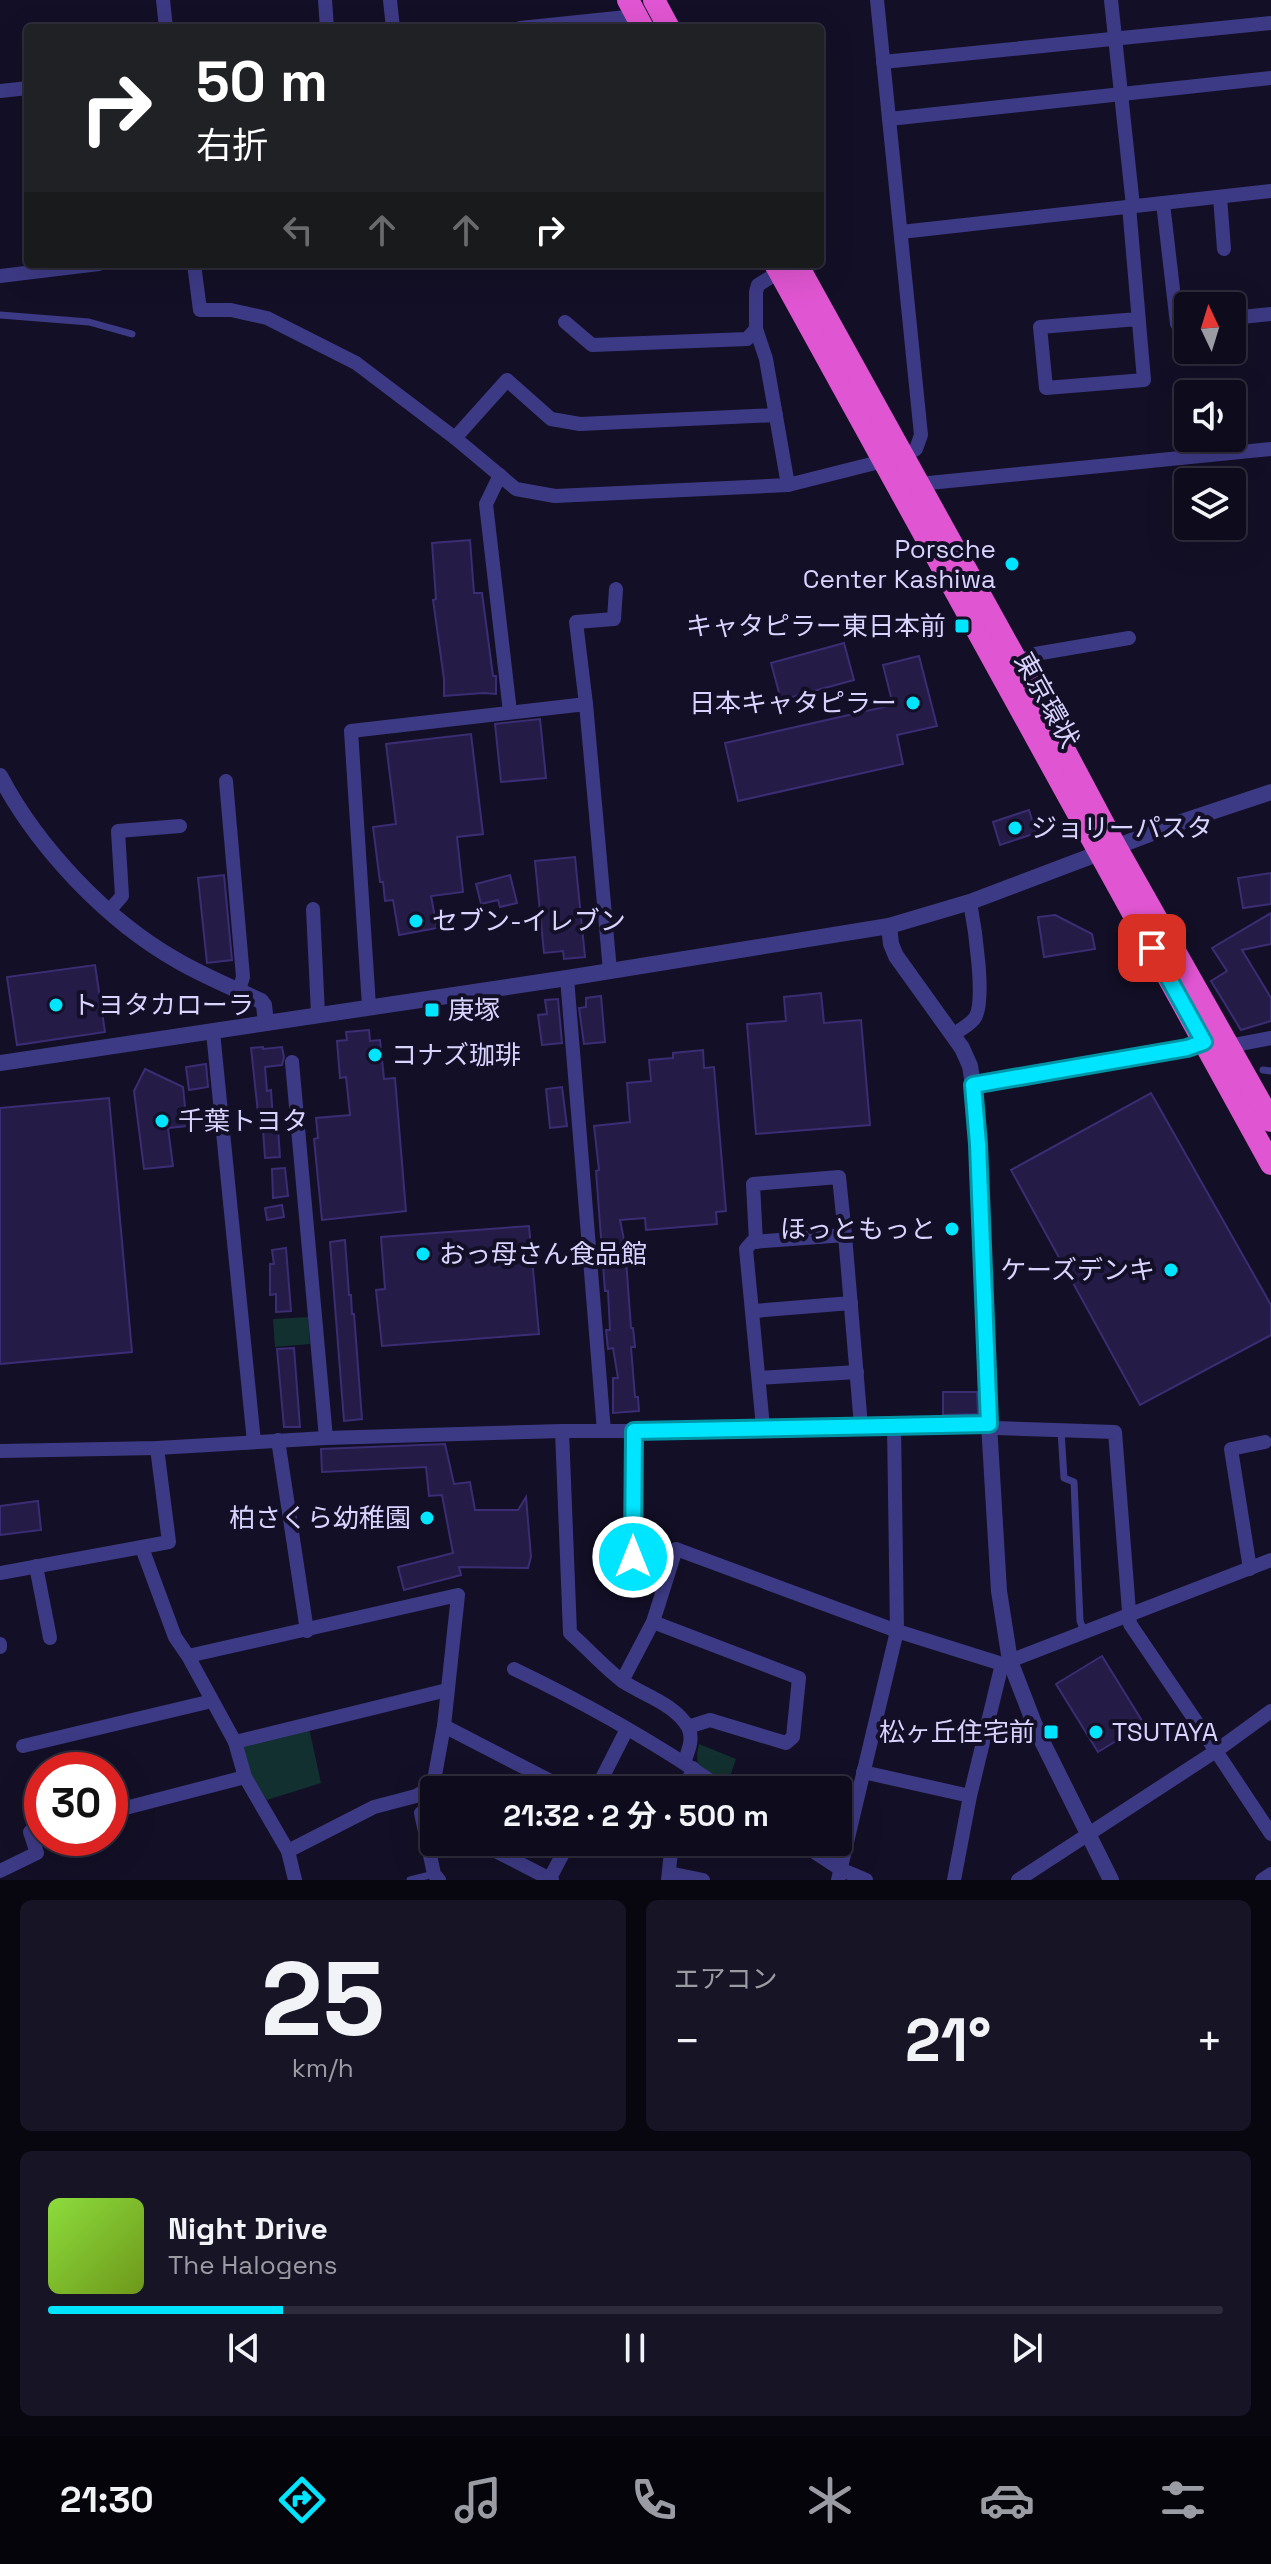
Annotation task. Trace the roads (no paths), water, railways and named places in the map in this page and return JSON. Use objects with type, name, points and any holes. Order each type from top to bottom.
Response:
[{"type":"highway","points":[[654,0],[667,24]]},
{"type":"highway","name":"東京環状","points":[[785,268],[1108,851],[1204,1042],[1271,1164]]},
{"type":"highway","name":"東京環状","points":[[893,459],[919,484],[1008,667]]},
{"type":"highway","name":"東京環状","points":[[1108,851],[1229,1046],[1271,1121]]},
{"type":"street","points":[[163,0],[166,24]]},
{"type":"street","points":[[325,0],[327,24]]},
{"type":"street","points":[[390,0],[393,24]]},
{"type":"street","points":[[195,268],[200,310],[231,310],[267,318],[356,363],[516,489],[555,496],[788,485],[893,459],[916,449],[921,435],[877,0]]},
{"type":"street","points":[[1111,0],[1144,380],[1046,388],[1040,327],[1138,319]]},
{"type":"street","points":[[556,24],[636,15]]},
{"type":"street","points":[[883,62],[1271,23]]},
{"type":"street","points":[[889,119],[1271,78]]},
{"type":"street","points":[[0,91],[24,88]]},
{"type":"street","points":[[901,232],[1271,191]]},
{"type":"street","points":[[1220,197],[1224,249]]},
{"type":"street","points":[[1163,203],[1174,298]]},
{"type":"street","points":[[0,276],[66,268]]},
{"type":"street","points":[[783,268],[758,285],[756,329],[766,359],[788,485]]},
{"type":"street","points":[[1246,317],[1271,314]]},
{"type":"street","points":[[565,322],[592,345],[747,339],[756,329]]},
{"type":"street","points":[[455,438],[507,380],[551,419],[580,424],[776,415]]},
{"type":"street","points":[[919,484],[1271,449]]},
{"type":"street","points":[[500,475],[486,504],[510,712]]},
{"type":"street","points":[[610,971],[576,622],[614,619],[616,589]]},
{"type":"street","points":[[1008,667],[1035,654],[1129,638]]},
{"type":"street","points":[[369,1006],[351,731],[586,704]]},
{"type":"street","points":[[0,776],[23,815],[49,848],[109,911],[175,960],[261,1001],[266,1023]]},
{"type":"street","points":[[226,781],[243,977],[239,990]]},
{"type":"street","points":[[0,1063],[889,926],[970,902],[1271,792]]},
{"type":"street","points":[[109,911],[122,896],[118,831],[180,826]]},
{"type":"street","points":[[954,1034],[975,1018],[979,1006],[977,936],[970,902]]},
{"type":"street","points":[[313,909],[318,1014]]},
{"type":"street","points":[[889,926],[896,956],[954,1034],[970,1066],[978,1144],[989,1424],[1006,1662],[1111,1880]]},
{"type":"street","points":[[567,978],[604,1431]]},
{"type":"street","points":[[213,1032],[245,1445]]},
{"type":"street","points":[[1229,1046],[1271,1038]]},
{"type":"street","points":[[973,1085],[1187,1048],[1204,1042]]},
{"type":"street","points":[[292,1062],[326,1438]]},
{"type":"street","points":[[756,1242],[753,1184],[839,1177],[861,1426]]},
{"type":"street","points":[[763,1427],[746,1249],[752,1242],[845,1235]]},
{"type":"street","points":[[754,1311],[851,1303]]},
{"type":"street","points":[[759,1378],[857,1372]]},
{"type":"street","points":[[0,1451],[205,1449],[326,1438],[763,1427],[989,1424],[996,1428],[1115,1432],[1130,1624],[1271,1834]]},
{"type":"street","points":[[839,1874],[897,1631],[894,1425]]},
{"type":"street","points":[[562,1431],[570,1633],[622,1681],[651,1696],[688,1727],[692,1742],[687,1776]]},
{"type":"street","points":[[633,1588],[634,1431]]},
{"type":"street","points":[[278,1440],[307,1631]]},
{"type":"street","points":[[1250,1569],[1231,1449],[1265,1442]]},
{"type":"street","points":[[0,1573],[169,1542],[157,1448]]},
{"type":"street","points":[[142,1548],[175,1637],[235,1742],[245,1777],[288,1851],[295,1880]]},
{"type":"street","points":[[622,1681],[653,1622],[676,1549],[897,1631],[1006,1662],[1271,1560]]},
{"type":"street","points":[[36,1566],[50,1638]]},
{"type":"street","points":[[188,1656],[458,1595],[444,1726],[433,1786],[416,1796],[374,1807],[288,1851]]},
{"type":"street","points":[[653,1622],[799,1678],[793,1737],[786,1743],[710,1720],[688,1727]]},
{"type":"street","points":[[954,1880],[970,1796],[1006,1662]]},
{"type":"street","points":[[514,1669],[627,1729],[703,1776]]},
{"type":"street","points":[[235,1742],[447,1690]]},
{"type":"street","points":[[23,1746],[212,1701]]},
{"type":"street","points":[[1018,1880],[1216,1751],[1271,1711]]},
{"type":"street","points":[[444,1726],[541,1776]]},
{"type":"street","points":[[603,1776],[627,1729]]},
{"type":"street","points":[[863,1772],[970,1796]]},
{"type":"street","points":[[128,1807],[245,1777]]},
{"type":"street","points":[[416,1796],[420,1803]]},
{"type":"street","points":[[0,1871],[34,1856]]},
{"type":"street","points":[[434,1856],[437,1877]]},
{"type":"street","points":[[506,1856],[551,1879],[562,1856]]},
{"type":"street","points":[[671,1856],[669,1876],[703,1880]]},
{"type":"street","points":[[816,1856],[839,1874],[866,1880]]},
{"type":"street","points":[[1262,1880],[1271,1874]]},
{"type":"lane","points":[[0,315],[89,322],[132,334]]},
{"type":"lane","points":[[1061,1431],[1064,1478],[1074,1482],[1080,1621],[1084,1631]]},
{"type":"lane","points":[[410,1880],[437,1877]]},
{"type":"place","name":"Porsche Center Kashiwa","points":[[1012,564]]},
{"type":"place","name":"キャタピラー東日本前","points":[[962,626]]},
{"type":"place","name":"日本キャタピラー","points":[[913,703]]},
{"type":"place","name":"ジョリーパスタ","points":[[1015,828]]},
{"type":"place","name":"セブン-イレブン","points":[[416,921]]},
{"type":"place","name":"トヨタカローラ","points":[[56,1005]]},
{"type":"place","name":"庚塚","points":[[432,1010]]},
{"type":"place","name":"コナズ珈琲","points":[[375,1055]]},
{"type":"place","name":"千葉トヨタ","points":[[162,1121]]},
{"type":"place","name":"ほっともっと","points":[[952,1229]]},
{"type":"place","name":"おっ母さん食品館","points":[[423,1254]]},
{"type":"place","name":"ケーズデンキ","points":[[1171,1270]]},
{"type":"place","name":"柏さくら幼稚園","points":[[427,1518]]},
{"type":"place","name":"松ヶ丘住宅前","points":[[1051,1732]]},
{"type":"place","name":"TSUTAYA","points":[[1096,1732]]}]
